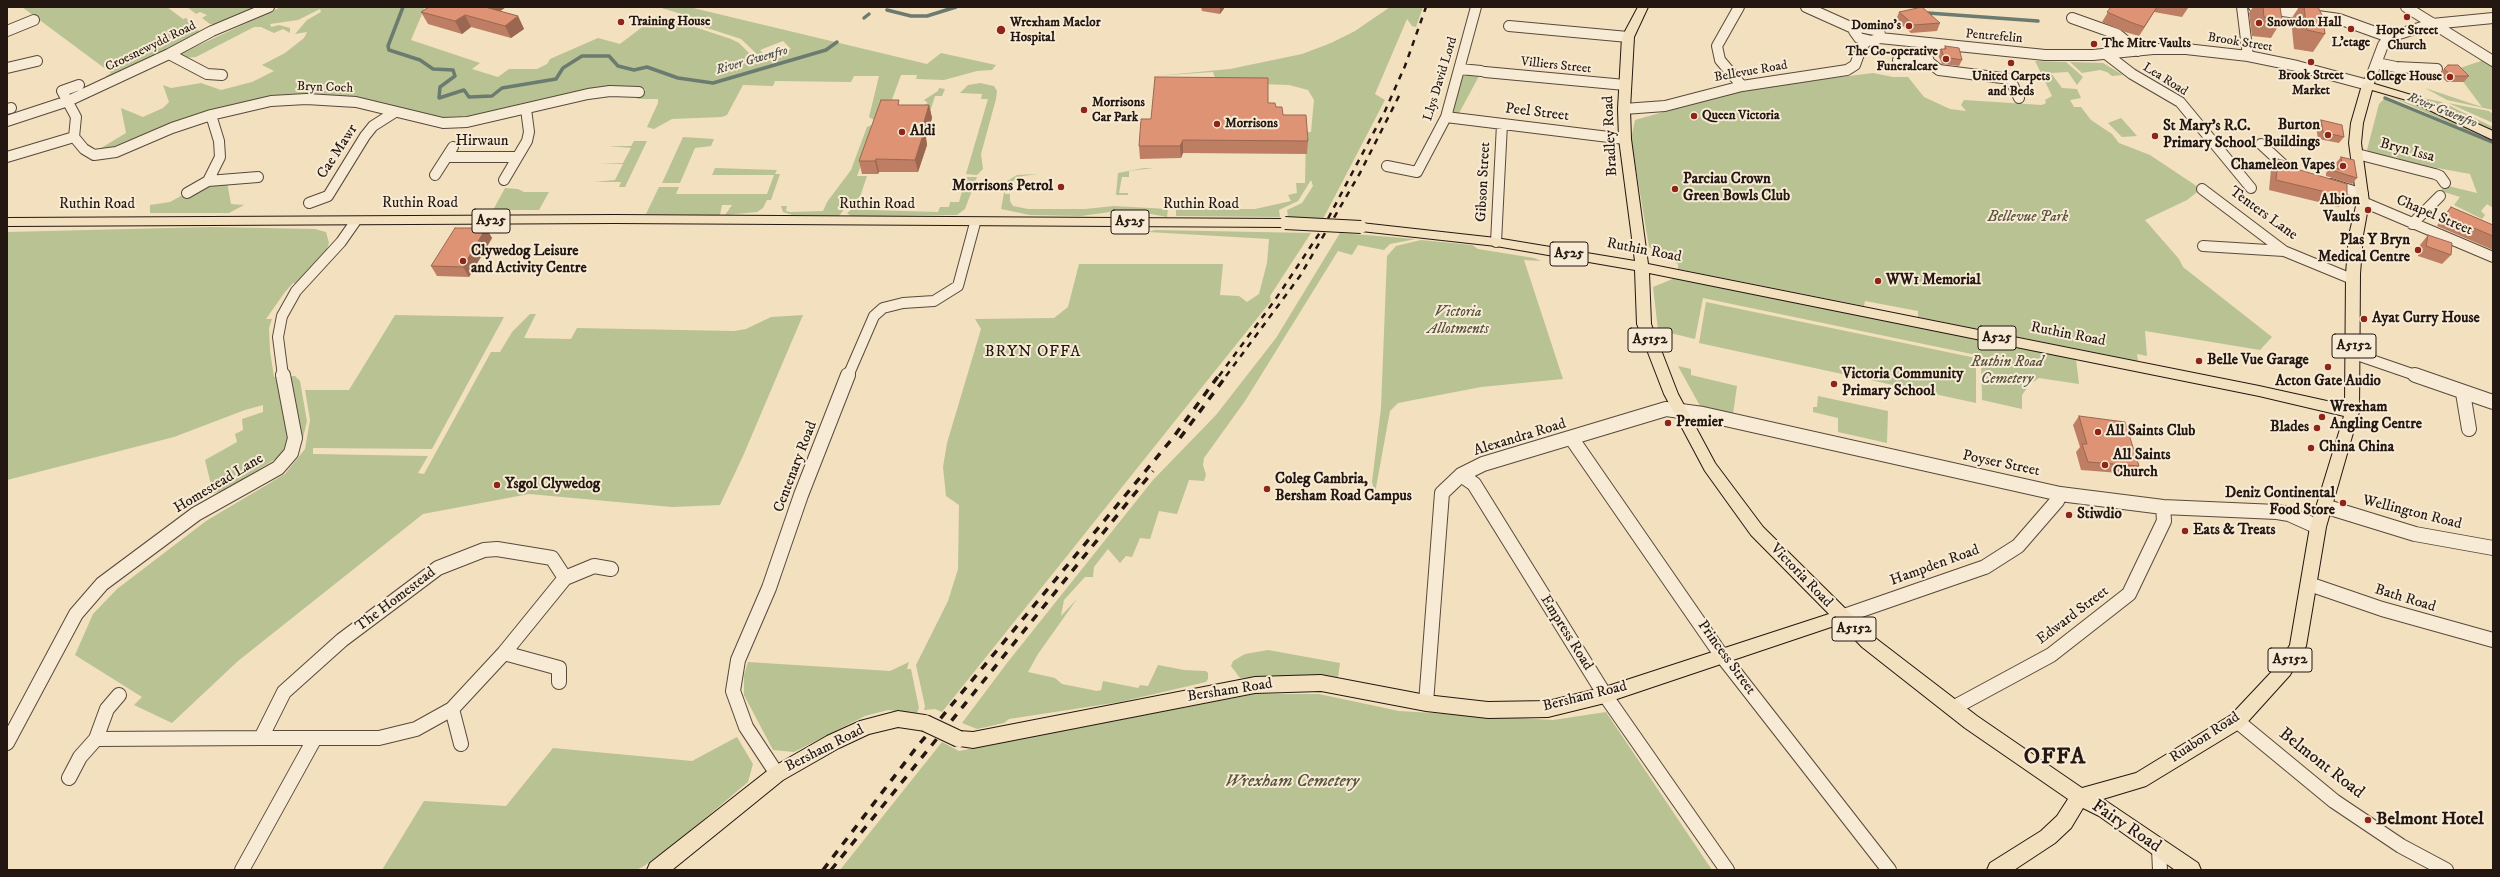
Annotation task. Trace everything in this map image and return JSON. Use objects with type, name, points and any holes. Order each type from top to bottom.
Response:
[{"type":"main road","name":"Bradley Road","points":[[1642,267],[1625,139],[1624,109],[1628,37],[1643,7]]},
{"type":"main road","points":[[2368,85],[2414,99],[2493,136]]},
{"type":"main road","name":"A5152","points":[[2352,412],[2354,354],[2352,279],[2356,235],[2363,198],[2357,154],[2357,123],[2368,85]]},
{"type":"main road","name":"Ruthin Road","points":[[7,222],[355,222],[614,219],[974,223],[1285,223],[1361,227],[1496,242],[1642,267],[2259,391],[2352,412]]},
{"type":"main road","name":"Victoria Road","points":[[1642,267],[1644,324],[1679,409],[1710,467],[1757,531],[1841,617],[1868,642],[1953,708],[2080,797]]},
{"type":"main road","name":"Ruabon Road","points":[[2080,797],[2140,780],[2237,721],[2284,670],[2298,646],[2318,526],[2352,412]]},
{"type":"main road","name":"Bersham Road","points":[[657,870],[777,774],[833,742],[866,727],[898,719],[925,723],[959,739],[973,740],[1255,685],[1321,683],[1426,703],[1488,710],[1548,709],[1605,695],[1841,617]]},
{"type":"main road","points":[[1997,870],[2048,838],[2064,822],[2080,797]]},
{"type":"main road","name":"Fairy Road","points":[[2080,797],[2106,810],[2159,849],[2191,870]]},
{"type":"street","name":"Croesnewydd Road","points":[[7,121],[68,101],[169,54],[212,31],[269,7]]},
{"type":"street","name":"Llys David Lord","points":[[1387,166],[1417,172],[1446,117],[1476,7]]},
{"type":"street","points":[[1739,7],[1717,46],[1720,60],[1742,86]]},
{"type":"street","points":[[1806,7],[1855,29],[1872,28],[1880,34],[1880,38],[1876,41],[1867,41],[1856,36],[1855,29]]},
{"type":"street","points":[[2242,7],[2248,56]]},
{"type":"street","points":[[2254,7],[2339,19],[2366,27],[2389,37]]},
{"type":"street","points":[[2406,7],[2491,60]]},
{"type":"street","points":[[2072,18],[2117,34],[2138,51]]},
{"type":"street","points":[[2368,85],[2378,63],[2383,45],[2389,37],[2432,24],[2493,18]]},
{"type":"street","points":[[7,31],[34,20]]},
{"type":"street","points":[[1508,26],[1628,37]]},
{"type":"street","name":"Pentrefelin","points":[[1880,38],[1924,44],[2045,54],[2106,54]]},
{"type":"street","name":"Bellevue Road","points":[[1624,109],[1665,106],[1742,86],[1847,70],[1855,65],[1862,46],[1867,41]]},
{"type":"street","points":[[1924,44],[1929,62]]},
{"type":"street","name":"Brook Street","points":[[2106,54],[2186,49],[2248,56],[2297,66],[2368,85]]},
{"type":"street","points":[[169,54],[207,74],[222,74]]},
{"type":"street","name":"Lea Road","points":[[2106,54],[2132,74],[2180,102],[2251,188]]},
{"type":"street","points":[[1898,60],[1929,62],[1939,70],[1949,73],[2010,79],[2019,98]]},
{"type":"street","points":[[7,68],[37,61]]},
{"type":"street","points":[[2378,63],[2396,67],[2437,69]]},
{"type":"street","name":"Villiers Street","points":[[1460,69],[1625,85]]},
{"type":"street","points":[[7,157],[74,137],[76,117],[62,91],[79,86]]},
{"type":"street","name":"Bryn Coch","points":[[74,137],[84,149],[94,155],[102,156],[116,152],[172,128],[211,115],[271,101],[306,99],[356,102],[443,123],[467,122],[588,94],[623,95],[639,92]]},
{"type":"street","name":"Hirwaun","points":[[504,180],[529,132],[526,109]]},
{"type":"street","name":"Cae Mawr","points":[[309,203],[328,196],[364,136],[373,126],[395,112]]},
{"type":"street","points":[[187,193],[208,181],[216,168],[220,151],[219,141],[211,115]]},
{"type":"street","name":"Peel Street","points":[[1446,117],[1625,139]]},
{"type":"street","name":"Gibson Street","points":[[1496,242],[1502,124]]},
{"type":"street","points":[[2261,144],[2287,169],[2299,175]]},
{"type":"street","name":"Hirwaun","points":[[435,175],[453,147]]},
{"type":"street","name":"Bryn Issa","points":[[2357,154],[2435,174],[2440,176],[2444,183]]},
{"type":"street","name":"Hirwaun","points":[[446,157],[517,157]]},
{"type":"street","points":[[208,181],[229,182],[258,177]]},
{"type":"street","name":"Chapel Street","points":[[2320,181],[2363,198],[2412,224],[2493,257]]},
{"type":"street","name":"Tenters Lane","points":[[2202,189],[2284,251],[2352,279]]},
{"type":"street","name":"Cae Mawr","points":[[328,196],[338,202]]},
{"type":"street","points":[[2412,224],[2440,196]]},
{"type":"street","name":"Homestead Lane","points":[[7,743],[76,614],[102,584],[196,514],[278,468],[291,453],[295,438],[284,384],[278,337],[282,316],[296,291],[341,242],[355,222]]},
{"type":"street","name":"Centenary Road","points":[[777,774],[746,727],[733,691],[738,660],[769,588],[801,495],[844,385],[874,316],[883,308],[903,303],[934,301],[958,286],[974,223]]},
{"type":"street","points":[[2203,246],[2284,251]]},
{"type":"street","points":[[2354,354],[2463,393],[2493,402]]},
{"type":"street","points":[[2463,393],[2469,429]]},
{"type":"street","name":"Alexandra Road","points":[[1426,703],[1442,493],[1461,475],[1483,464],[1572,439],[1666,409],[1679,409]]},
{"type":"street","name":"Poyser Street","points":[[1679,409],[2060,494],[2163,508],[2277,512],[2289,514],[2318,526]]},
{"type":"street","name":"Princess Street","points":[[1572,439],[1722,656],[1889,870]]},
{"type":"street","name":"Empress Road","points":[[1461,475],[1474,484],[1605,695],[1727,870]]},
{"type":"street","name":"Hampden Road","points":[[1841,617],[1985,566],[2018,546],[2057,501],[2060,494]]},
{"type":"street","name":"Wellington Road","points":[[2324,506],[2414,534],[2493,548]]},
{"type":"street","name":"Edward Street","points":[[1953,708],[2051,655],[2130,594],[2164,521],[2163,508]]},
{"type":"street","name":"The Homestead","points":[[261,738],[284,692],[342,640],[438,568],[484,550],[497,549],[552,558],[565,578]]},
{"type":"street","points":[[96,739],[379,738],[416,728],[452,709],[504,653],[565,578],[594,566],[611,569]]},
{"type":"street","name":"Bath Road","points":[[2309,584],[2382,610],[2493,640]]},
{"type":"street","points":[[504,653],[559,668],[559,682]]},
{"type":"street","points":[[69,778],[80,757],[96,739],[106,709],[119,695]]},
{"type":"street","points":[[452,709],[461,744]]},
{"type":"street","name":"Belmont Road","points":[[2237,721],[2334,801],[2401,846],[2446,870]]},
{"type":"street","points":[[242,870],[315,738]]},
{"type":"street","points":[[2159,849],[2160,870]]},
{"type":"green space","points":[[22,7],[167,7],[183,19],[186,18],[199,31],[198,34],[107,78],[106,76],[111,73]]},
{"type":"green space","points":[[187,7],[259,7],[220,24],[210,24],[202,18],[207,15],[200,12],[196,14]]},
{"type":"green space","points":[[281,7],[425,7],[411,40],[480,63],[472,69],[498,77],[509,69],[537,69],[547,64],[550,59],[598,38],[620,44],[658,15],[731,39],[739,43],[758,62],[763,60],[741,39],[698,25],[692,17],[658,7],[689,7],[927,64],[941,53],[996,65],[992,70],[977,71],[944,80],[916,79],[917,75],[901,75],[887,113],[874,120],[869,117],[879,76],[854,76],[851,82],[775,81],[773,86],[743,85],[727,115],[722,117],[672,119],[654,129],[647,127],[658,103],[658,99],[638,99],[635,96],[642,95],[646,89],[607,89],[484,115],[447,117],[430,117],[352,96],[315,95],[262,100],[183,118],[112,147],[101,148],[126,133],[121,108],[143,117],[163,108],[169,102],[163,85],[171,88],[201,83],[221,90],[252,82],[274,71],[262,65],[285,53],[304,38],[307,32],[295,34],[307,20],[321,12],[320,9],[298,20],[270,24],[271,27],[279,25],[290,28],[290,33],[283,29],[274,33],[261,27],[254,27],[196,57],[186,58],[180,54]],"holes":[[[783,41],[791,49],[768,58],[760,50]]]},
{"type":"green space","points":[[1390,7],[1423,7],[1416,27],[1412,26],[1407,19],[1375,94],[1385,100],[1323,219],[1288,217],[1287,210],[1302,203],[1313,186],[1311,180],[1298,201],[1279,210],[1280,217],[1176,216],[1176,209],[1255,209],[1291,201],[1288,195],[1297,193],[1296,183],[1305,183],[1306,132],[1311,132],[1314,100],[1308,90],[1289,85],[1173,81],[1215,78],[1213,72],[1155,76],[1230,69],[1302,54],[1331,43],[1355,31]]},
{"type":"green space","points":[[2484,60],[2493,60],[2493,110],[2447,100],[2425,88],[2482,107],[2461,79],[2457,69]]},
{"type":"green space","name":"Bellevue Park","points":[[2035,61],[2066,62],[2083,77],[2077,85],[2068,72],[2051,73],[2062,88],[2077,89],[2081,98],[2070,100],[2074,107],[2081,107],[2091,120],[2112,134],[2119,143],[2150,155],[2201,189],[2187,200],[2145,220],[2179,259],[2183,267],[2272,337],[2260,350],[2145,331],[2147,356],[2137,354],[2138,361],[1918,317],[1918,311],[1865,301],[1864,306],[1678,269],[1678,264],[1649,247],[1631,139],[1635,120],[1744,89],[1873,73],[1893,77],[1908,77],[1924,97],[1950,109],[1966,111],[1961,105],[1964,100],[2042,105],[2046,103],[2045,100],[2052,96]]},
{"type":"green space","points":[[2070,62],[2103,63],[2123,75],[2112,76],[2107,72],[2100,70],[2082,73]]},
{"type":"green space","points":[[1465,75],[1479,76],[1457,117],[1452,113],[1462,77]]},
{"type":"green space","points":[[980,83],[994,86],[997,91],[996,99],[981,154],[983,169],[977,175],[966,174],[988,99],[981,99],[982,94],[960,93],[968,85]]},
{"type":"green space","points":[[939,88],[945,89],[942,96],[935,96],[928,118],[911,112],[928,103],[924,100],[938,91]]},
{"type":"green space","points":[[2389,96],[2433,112],[2488,138],[2459,127]]},
{"type":"green space","points":[[2414,96],[2442,102],[2493,127],[2493,132]]},
{"type":"green space","points":[[2385,98],[2465,132],[2493,142],[2493,208],[2487,204],[2481,211],[2485,215],[2482,219],[2454,205],[2460,197],[2441,191],[2444,185],[2477,193],[2470,174],[2399,161],[2398,158],[2369,152],[2367,150],[2379,104]]},
{"type":"green space","points":[[2448,103],[2489,111],[2493,114],[2493,123]]},
{"type":"green space","points":[[2121,118],[2137,136],[2122,137],[2108,123]]},
{"type":"green space","points":[[877,125],[857,176],[867,176],[860,197],[849,203],[839,216],[792,215],[783,212],[781,206],[787,206],[786,211],[790,212],[823,211],[827,202],[851,170],[867,127]]},
{"type":"green space","points":[[683,137],[714,139],[711,146],[695,148],[680,183],[662,183]]},
{"type":"green space","points":[[634,141],[647,141],[625,187],[619,187],[621,182],[594,182],[615,180],[623,164],[599,164],[623,163],[631,148],[608,146],[631,146]]},
{"type":"green space","points":[[715,168],[777,170],[775,174],[780,174],[771,200],[767,200],[763,208],[757,212],[725,215],[732,205],[722,205],[720,215],[646,214],[659,187],[679,187],[676,194],[767,194],[774,175],[712,175]]},
{"type":"green space","points":[[1144,168],[1154,168],[1129,171],[1129,177],[1122,177],[1119,193],[1128,193],[1128,195],[1116,195],[1118,173]]},
{"type":"green space","points":[[1038,174],[1023,176],[1015,179],[1012,183],[1007,183],[1005,194],[1010,194],[1010,201],[1013,206],[1028,209],[1085,209],[1114,206],[1168,209],[1167,217],[1141,212],[1110,212],[1081,216],[1030,215],[1001,209],[1006,182],[1017,175]]},
{"type":"green space","points":[[966,177],[977,177],[965,209],[957,215],[851,216],[847,213],[858,204],[870,204],[869,210],[938,212],[940,207],[949,207],[950,202],[959,202]]},
{"type":"green space","points":[[208,181],[227,182],[231,204],[244,205],[229,213],[150,213],[150,205],[170,202]]},
{"type":"green space","points":[[505,188],[518,189],[524,192],[549,192],[539,210],[493,210]]},
{"type":"green space","points":[[210,227],[315,229],[326,232],[329,243],[325,254],[297,284],[293,283],[266,319],[272,319],[269,328],[270,351],[274,377],[295,376],[300,381],[307,421],[303,438],[287,439],[282,455],[224,491],[213,493],[205,460],[237,442],[235,434],[243,430],[242,419],[263,412],[263,405],[245,410],[174,437],[7,480],[7,232]]},
{"type":"green space","points":[[1155,230],[1311,233],[1270,296],[1271,301],[942,712],[935,709],[924,710],[925,706],[916,665],[948,601],[958,569],[959,505],[946,496],[943,467],[947,443],[981,329],[975,319],[1054,318],[1068,307],[1079,264],[1223,264],[1220,295],[1239,296],[1247,302],[1259,294],[1267,263],[1269,239],[1148,232]]},
{"type":"green space","points":[[1340,233],[1416,239],[1390,244],[1384,250],[1358,245],[1352,255],[1338,251],[1245,401],[1204,458],[1203,465],[1206,475],[1204,481],[1189,480],[1177,514],[1159,511],[1150,539],[1140,538],[1132,557],[1126,556],[1120,563],[1108,549],[1094,567],[1093,577],[1085,577],[1064,600],[1061,616],[1077,599],[1038,654],[1028,672],[1055,678],[1062,684],[1097,691],[1101,690],[1103,681],[1138,688],[1140,685],[1148,686],[1158,665],[1184,670],[1206,671],[1208,673],[1208,679],[1206,682],[1120,702],[1009,719],[1004,723],[977,729],[962,723],[1007,663],[1153,480],[1216,415],[1276,338]]},
{"type":"green space","name":"Victoria Allotments","points":[[1421,240],[1472,245],[1478,249],[1534,258],[1541,261],[1524,260],[1563,379],[1481,387],[1398,403],[1390,411],[1375,493],[1372,482],[1381,408],[1387,256],[1396,246]]},
{"type":"green space","name":"Ruthin Road Cemetery","points":[[1675,278],[2076,359],[2079,384],[2039,378],[2030,384],[2022,395],[2022,409],[1982,400],[1981,356],[1703,298],[1695,339],[1658,330],[1653,287]]},
{"type":"green space","points":[[1706,302],[1976,358],[1976,403],[1699,343]]},
{"type":"green space","name":"Ysgol Clywedog","points":[[530,314],[536,314],[524,338],[571,339],[577,328],[734,331],[746,329],[771,317],[803,315],[743,456],[720,505],[672,507],[529,494],[423,514],[238,661],[172,723],[134,705],[142,697],[75,655],[93,614],[117,589],[206,521],[285,474],[305,449],[310,420],[305,390],[349,390],[395,315],[504,317],[432,449],[313,448],[313,454],[428,456],[418,473],[424,474],[491,352],[500,352],[512,332]]},
{"type":"green space","points":[[1678,366],[1691,369],[1691,375],[1737,386],[1733,414],[1700,406]]},
{"type":"green space","points":[[1818,396],[1888,411],[1887,443],[1838,432],[1838,418],[1813,412],[1813,407],[1817,407]]},
{"type":"green space","points":[[1268,650],[1340,663],[1338,677],[1312,675],[1240,678],[1231,666],[1233,661],[1245,654]]},
{"type":"green space","points":[[748,662],[890,671],[909,662],[907,669],[911,669],[919,708],[917,713],[888,710],[865,716],[794,752],[773,750],[744,695],[744,675]]},
{"type":"green space","name":"Wrexham Cemetery","points":[[1254,694],[1319,694],[1399,711],[1553,720],[1606,712],[1712,870],[840,870],[942,742],[959,751]]},
{"type":"green space","points":[[737,737],[753,764],[748,782],[677,842],[644,866],[636,870],[382,870],[424,801],[506,806],[553,748],[692,761]]},
{"type":"building","points":[[429,7],[485,7],[518,16],[505,26],[465,15],[455,21],[421,12]]},
{"type":"building","points":[[1922,7],[1940,23],[1914,25],[1899,12]]},
{"type":"building","points":[[2111,7],[2157,7],[2144,27],[2107,12]]},
{"type":"building","points":[[2263,7],[2280,7],[2282,20],[2264,17]]},
{"type":"building","points":[[2304,7],[2318,7],[2323,17],[2325,34],[2307,30]]},
{"type":"building","points":[[1945,46],[1959,48],[1962,60],[1944,57],[1941,49],[1946,49]]},
{"type":"building","points":[[2448,65],[2458,65],[2469,76],[2452,76],[2444,69]]},
{"type":"building","name":"Morrisons","points":[[1155,77],[1268,78],[1268,103],[1275,103],[1276,107],[1282,107],[1283,115],[1306,115],[1308,141],[1183,140],[1180,146],[1139,146],[1141,119],[1151,119]]},
{"type":"building","name":"Aldi","points":[[881,100],[899,100],[898,105],[929,105],[921,132],[924,132],[915,160],[876,159],[875,161],[859,161]]},
{"type":"building","points":[[2321,120],[2342,125],[2344,137],[2323,132]]},
{"type":"building","points":[[2341,157],[2354,160],[2357,178],[2331,170],[2330,167],[2343,170]]},
{"type":"building","points":[[2278,159],[2289,162],[2300,170],[2347,184],[2347,197],[2276,180]]},
{"type":"building","points":[[2451,207],[2493,225],[2493,236],[2445,216]]},
{"type":"building","points":[[455,228],[486,228],[463,267],[431,266]]},
{"type":"building","points":[[2428,235],[2452,243],[2451,255],[2426,246]]},
{"type":"building","points":[[2079,416],[2125,422],[2139,466],[2088,462],[2082,444],[2087,444]]},
{"type":"waterway","name":"River Gwenfro","points":[[403,7],[388,46],[389,50],[420,60],[433,69],[453,70],[455,76],[440,87],[439,98],[464,90],[469,97],[492,96],[502,88],[556,79],[563,68],[582,56],[609,56],[618,66],[634,70],[647,67],[678,78],[713,83],[826,50],[837,42]]},
{"type":"waterway","name":"River Gwenfro","points":[[887,10],[911,16],[927,16],[956,7]]},
{"type":"waterway","name":"River Gwenfro","points":[[1928,13],[2038,21]]},
{"type":"waterway","name":"River Gwenfro","points":[[864,18],[869,14]]},
{"type":"waterway","name":"River Gwenfro","points":[[2385,98],[2492,142]]},
{"type":"railway","points":[[1219,376],[1275,300],[1323,228],[1385,111],[1405,66],[1426,7]]},
{"type":"railway","points":[[1226,376],[1300,276],[1360,173],[1400,94]]},
{"type":"railway","points":[[823,870],[916,748],[1172,439],[1219,375]]},
{"type":"railway","points":[[1180,438],[1227,375]]},
{"type":"railway","points":[[831,870],[1153,471]]},
{"type":"place","name":"Hope Street Church","points":[[2407,17]]},
{"type":"place","name":"Training House","points":[[621,22]]},
{"type":"place","name":"Snowdon Hall","points":[[2259,23]]},
{"type":"place","name":"Domino's","points":[[1909,26]]},
{"type":"place","name":"L'etage","points":[[2351,29]]},
{"type":"place","name":"Wrexham Maelor Hospital","points":[[1001,30]]},
{"type":"place","name":"The Mitre Vaults","points":[[2094,44]]},
{"type":"place","name":"The Co-operative Funeralcare","points":[[1946,59]]},
{"type":"place","name":"Brook Street Market","points":[[2311,62]]},
{"type":"place","name":"United Carpets and Beds","points":[[2011,63]]},
{"type":"place","name":"College House","points":[[2450,77]]},
{"type":"place","name":"Morrisons Car Park","points":[[1084,110]]},
{"type":"place","name":"Queen Victoria","points":[[1694,116]]},
{"type":"place","name":"Morrisons","points":[[1217,124]]},
{"type":"place","name":"Aldi","points":[[902,132]]},
{"type":"place","name":"Burton Buildings","points":[[2328,135]]},
{"type":"place","name":"St Mary's R.C. Primary School","points":[[2155,136]]},
{"type":"place","name":"Chameleon Vapes","points":[[2343,166]]},
{"type":"place","name":"Morrisons Petrol","points":[[1061,187]]},
{"type":"place","name":"Parciau Crown Green Bowls Club","points":[[1675,189]]},
{"type":"place","name":"Albion Vaults","points":[[2368,210]]},
{"type":"place","name":"Plas Y Bryn Medical Centre","points":[[2418,250]]},
{"type":"place","name":"Clywedog Leisure and Activity Centre","points":[[463,261]]},
{"type":"place","name":"WW1 Memorial","points":[[1878,281]]},
{"type":"place","name":"Ayat Curry House","points":[[2364,319]]},
{"type":"place","name":"Belle Vue Garage","points":[[2199,361]]},
{"type":"place","name":"Acton Gate Audio","points":[[2328,367]]},
{"type":"place","name":"Victoria Community Primary School","points":[[1834,384]]},
{"type":"place","name":"Wrexham Angling Centre","points":[[2322,417]]},
{"type":"place","name":"Premier","points":[[1668,423]]},
{"type":"place","name":"Blades","points":[[2317,428]]},
{"type":"place","name":"All Saints Club","points":[[2098,432]]},
{"type":"place","name":"China China","points":[[2311,448]]},
{"type":"place","name":"All Saints Church","points":[[2105,465]]},
{"type":"place","name":"Ysgol Clywedog","points":[[497,485]]},
{"type":"place","name":"Coleg Cambria, Bersham Road Campus","points":[[1267,489]]},
{"type":"place","name":"Deniz Continental Food Store","points":[[2343,503]]},
{"type":"place","name":"Stiwdio","points":[[2069,515]]},
{"type":"place","name":"Eats & Treats","points":[[2185,531]]},
{"type":"place","name":"Belmont Hotel","points":[[2368,820]]},
{"type":"district","name":"BRYN OFFA","points":[[1033,353]]},
{"type":"district","name":"OFFA","points":[[2055,758]]}]
